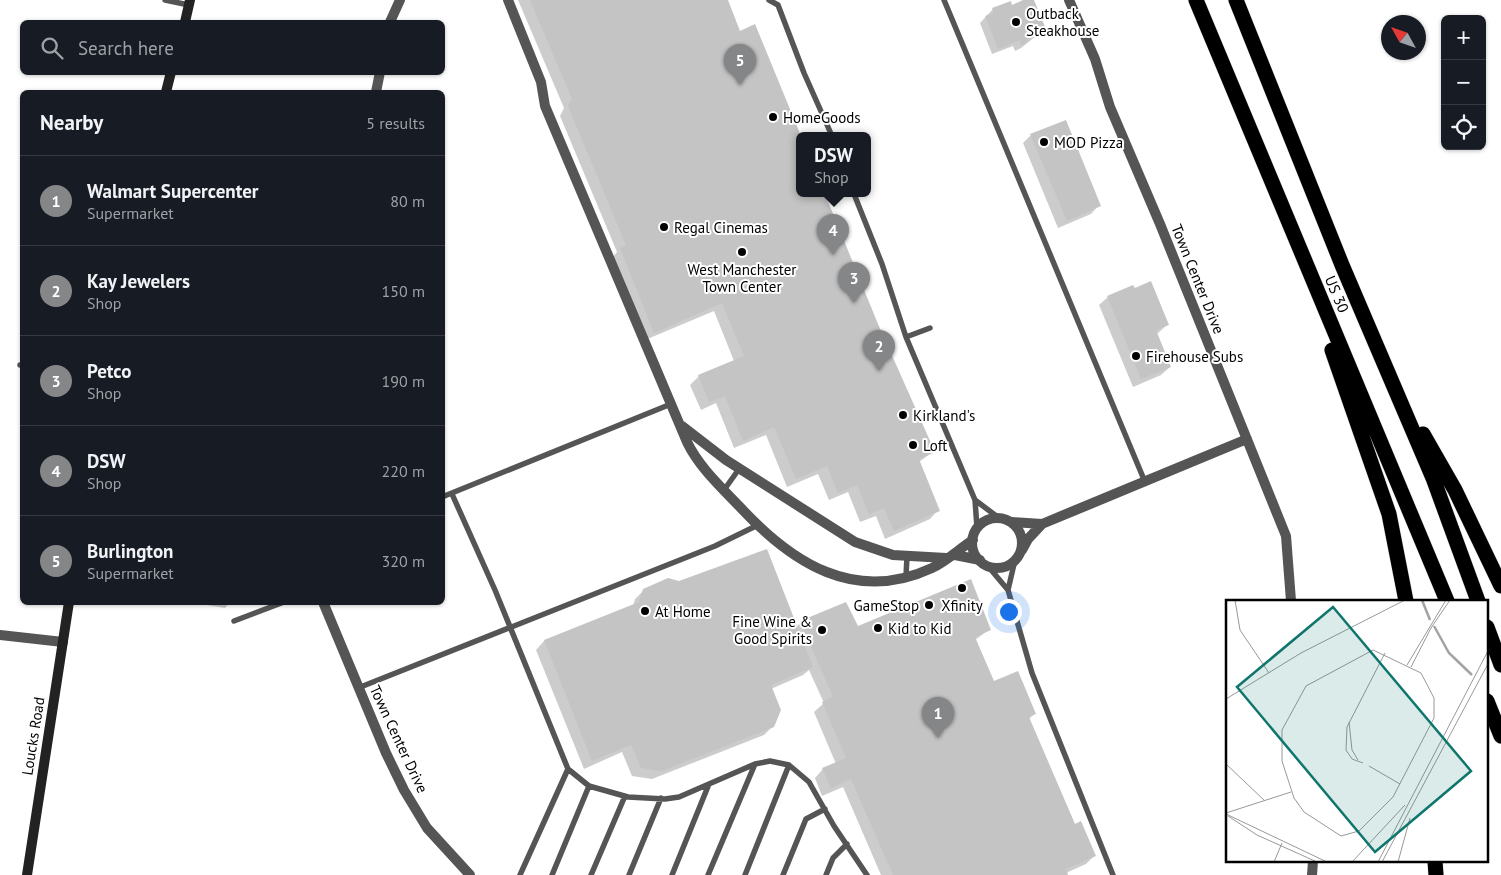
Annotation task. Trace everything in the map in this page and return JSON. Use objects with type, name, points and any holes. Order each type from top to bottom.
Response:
[{"type":"highway","name":"US 30","points":[[1196,0],[1447,600]]},
{"type":"highway","name":"US 30","points":[[1236,0],[1342,265],[1433,478],[1478,600]]},
{"type":"highway","points":[[1281,205],[1389,514],[1406,600]]},
{"type":"highway","points":[[1389,376],[1455,490],[1501,586]]},
{"type":"highway","points":[[1488,630],[1501,665]]},
{"type":"highway","points":[[1488,704],[1501,736]]},
{"type":"highway","points":[[1435,862],[1436,875]]},
{"type":"street","points":[[391,20],[400,0]]},
{"type":"street","points":[[508,0],[541,82],[545,106],[692,452],[724,490],[758,525],[802,561],[826,574],[869,582],[906,576],[933,567],[973,540]]},
{"type":"street","name":"Town Center Drive","points":[[1069,0],[1095,59],[1110,107],[1286,536],[1291,600]]},
{"type":"street","points":[[186,20],[190,2]]},
{"type":"street","points":[[166,90],[170,75]]},
{"type":"street","points":[[376,90],[379,75]]},
{"type":"street","points":[[682,426],[739,469],[855,542],[876,550],[907,557],[950,557],[1000,567],[1018,556],[1028,539],[1042,524],[1247,439]]},
{"type":"street","points":[[983,563],[974,552],[973,540],[977,528],[987,520],[999,518],[1012,522],[1042,524]]},
{"type":"street","points":[[1012,522],[1020,533],[1018,556]]},
{"type":"street","name":"Loucks Road","points":[[27,875],[69,605]]},
{"type":"street","name":"Town Center Drive","points":[[324,605],[386,753],[426,828],[470,875]]},
{"type":"street","points":[[0,634],[63,642]]},
{"type":"street","points":[[1312,875],[1313,862]]},
{"type":"lane","points":[[165,0],[190,2]]},
{"type":"lane","points":[[769,0],[778,5],[804,73],[830,132]]},
{"type":"lane","points":[[944,0],[1145,482]]},
{"type":"lane","points":[[855,197],[882,264],[906,337],[975,500],[977,528]]},
{"type":"lane","points":[[906,337],[930,328]]},
{"type":"lane","points":[[445,497],[671,404]]},
{"type":"lane","points":[[724,490],[739,469]]},
{"type":"lane","points":[[452,494],[510,627],[568,769],[589,786],[624,796],[661,798],[679,796],[770,760],[789,765],[809,782],[867,875]]},
{"type":"lane","points":[[975,500],[999,518]]},
{"type":"lane","points":[[358,688],[715,546],[758,525]]},
{"type":"lane","points":[[1008,590],[1018,556]]},
{"type":"lane","points":[[906,576],[907,557]]},
{"type":"lane","points":[[983,563],[1008,590],[1032,674],[1113,875]]},
{"type":"lane","points":[[234,621],[276,605]]},
{"type":"lane","points":[[708,875],[756,764]]},
{"type":"lane","points":[[745,875],[789,765]]},
{"type":"lane","points":[[520,875],[568,769]]},
{"type":"lane","points":[[672,875],[709,784]]},
{"type":"lane","points":[[552,875],[589,786]]},
{"type":"lane","points":[[591,875],[624,796]]},
{"type":"lane","points":[[629,875],[661,798]]},
{"type":"lane","points":[[783,875],[806,819],[825,809]]},
{"type":"lane","points":[[826,875],[833,858],[847,844]]},
{"type":"building","points":[[530,0],[728,0],[740,31],[755,24],[799,132],[796,132],[796,197],[826,197],[878,324],[935,452],[919,459],[940,511],[894,531],[884,508],[869,514],[857,485],[838,493],[827,466],[796,479],[774,427],[743,441],[725,396],[709,402],[698,375],[744,356],[722,303],[654,333],[620,248],[626,245],[568,106],[572,99]]},
{"type":"building","name":"Outback Steakhouse","points":[[1023,0],[1034,0],[1046,29],[1027,39],[1028,42],[1021,45],[1020,40],[998,49],[985,16],[994,13],[992,8],[1011,1],[1012,5]]},
{"type":"building","points":[[1066,120],[1101,206],[1067,221],[1030,134]]},
{"type":"building","points":[[1151,281],[1169,325],[1156,330],[1171,367],[1141,379],[1107,296],[1133,285],[1135,288]]},
{"type":"building","points":[[767,549],[813,667],[771,685],[781,710],[774,727],[662,771],[641,768],[631,745],[592,761],[544,640],[639,602],[643,589],[668,578],[679,581]]},
{"type":"building","points":[[971,579],[991,630],[975,637],[994,681],[1018,671],[1036,714],[1029,717],[1075,824],[1081,821],[1096,856],[1066,869],[1068,875],[893,875],[851,779],[831,788],[822,768],[846,758],[822,702],[833,697],[800,621],[846,602],[858,626]]},
{"type":"place","name":"Outback Steakhouse","points":[[1016,22]]},
{"type":"place","name":"Burlington","points":[[740,85]]},
{"type":"place","name":"HomeGoods","points":[[773,117]]},
{"type":"place","name":"MOD Pizza","points":[[1044,142]]},
{"type":"place","name":"Regal Cinemas","points":[[664,227]]},
{"type":"place","name":"West Manchester Town Center","points":[[742,252]]},
{"type":"place","name":"DSW","points":[[833,255]]},
{"type":"place","name":"Petco","points":[[854,303]]},
{"type":"place","name":"Firehouse Subs","points":[[1136,356]]},
{"type":"place","name":"Kay Jewelers","points":[[879,371]]},
{"type":"place","name":"Kirkland's","points":[[903,415]]},
{"type":"place","name":"Loft","points":[[913,445]]},
{"type":"place","name":"Xfinity","points":[[962,588]]},
{"type":"place","name":"GameStop","points":[[929,605]]},
{"type":"place","name":"At Home","points":[[645,611]]},
{"type":"place","name":"Kid to Kid","points":[[878,628]]},
{"type":"place","name":"Fine Wine & Good Spirits","points":[[822,630]]},
{"type":"place","name":"Walmart Supercenter","points":[[938,738]]}]
